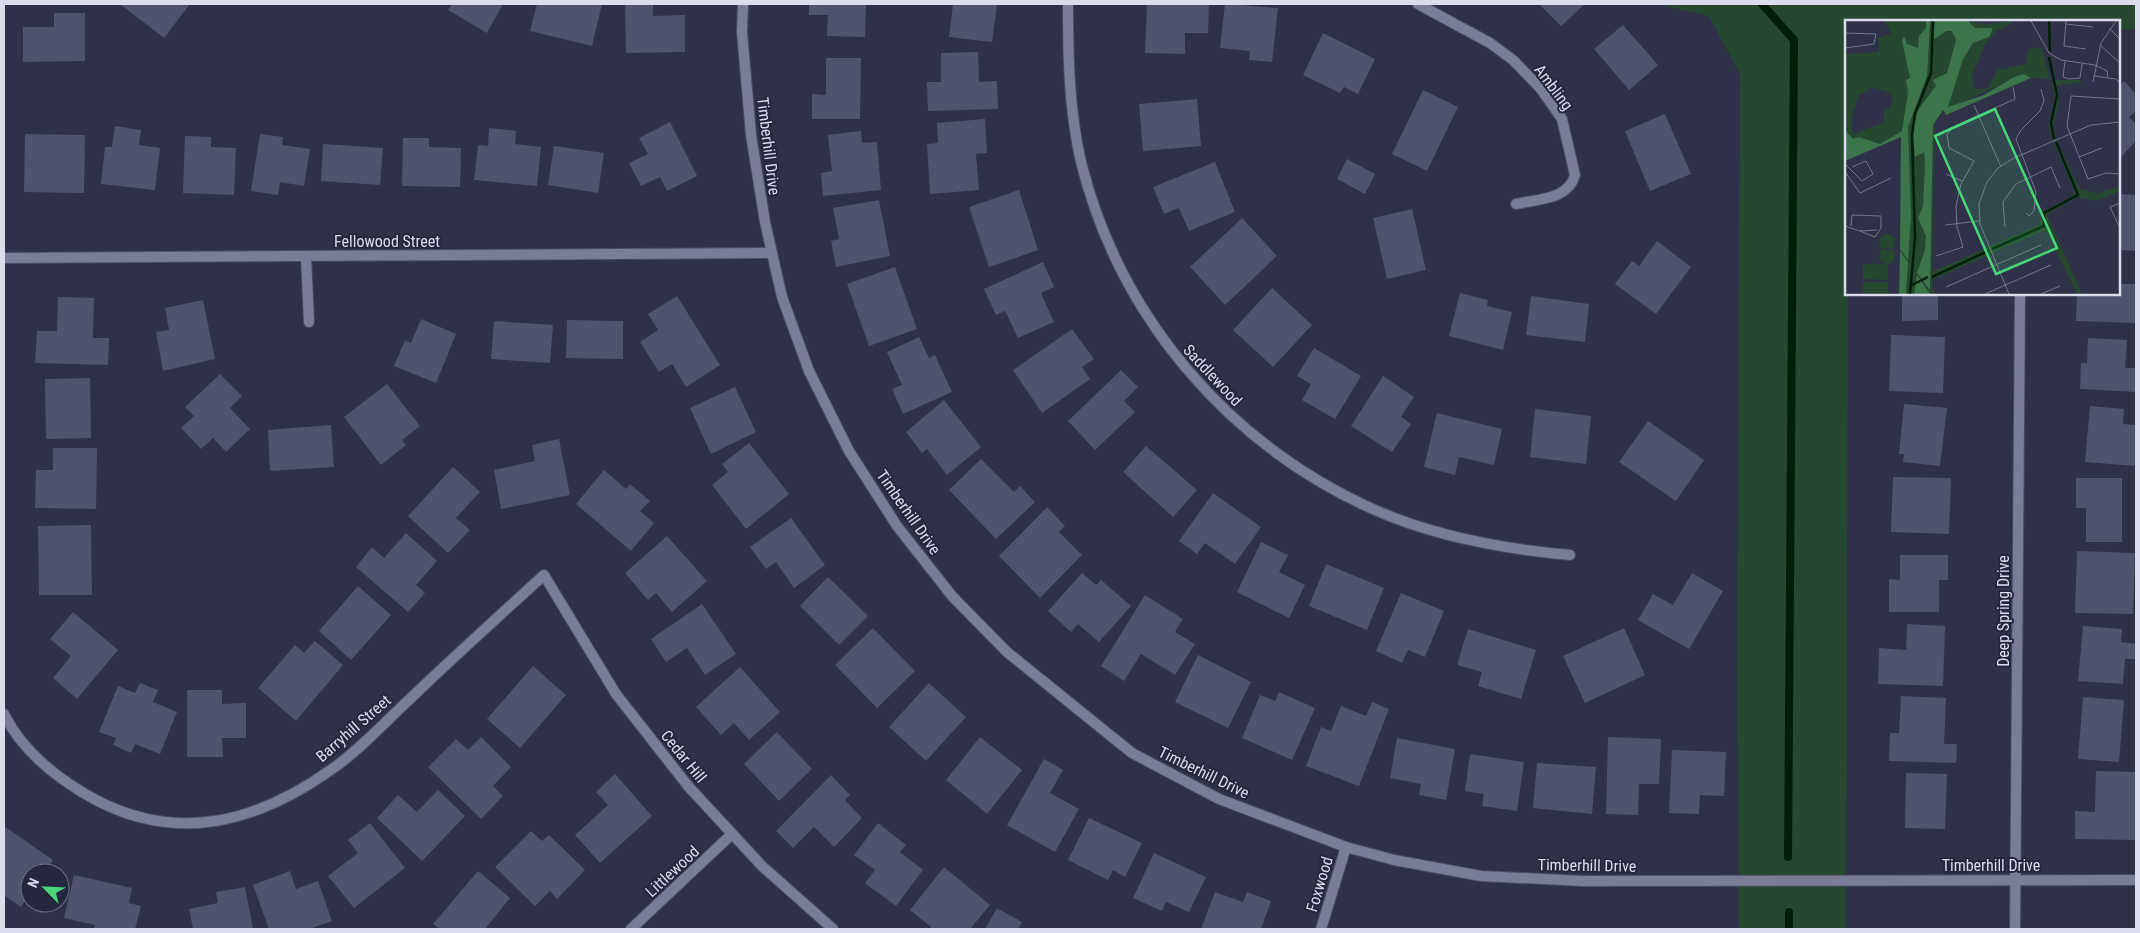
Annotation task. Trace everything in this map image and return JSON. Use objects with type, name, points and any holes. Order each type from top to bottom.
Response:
[{"type":"street","name":"Timberhill Drive","points":[[743,4],[742,32],[751,135],[771,253],[782,298],[809,371],[849,451],[897,526],[952,596],[1007,652],[1132,753],[1219,799],[1346,847],[1394,860],[1481,876],[1583,881],[2136,880]]},
{"type":"street","name":"Saddlewood","points":[[1068,4],[1068,56],[1072,109],[1081,161],[1096,211],[1116,260],[1141,307],[1170,350],[1204,391],[1242,427],[1284,460],[1329,488],[1377,511],[1426,529],[1477,542],[1522,551],[1570,555]]},
{"type":"street","name":"Ambling","points":[[1418,4],[1490,43],[1513,60],[1541,89],[1562,119],[1575,175],[1573,183],[1562,194],[1516,204]]},
{"type":"street","name":"Fellowood Street","points":[[4,258],[771,253]]},
{"type":"street","points":[[306,256],[308,322]]},
{"type":"street","name":"Deep Spring Drive","points":[[2016,929],[2020,295]]},
{"type":"street","name":"Barryhill Street","points":[[4,714],[8,723],[36,758],[71,787],[111,808],[154,820],[198,823],[239,817],[280,802],[334,768],[544,575]]},
{"type":"street","name":"Cedar Hill","points":[[544,575],[616,694],[688,786],[762,866],[833,929]]},
{"type":"street","name":"Littlewood","points":[[632,929],[732,834]]},
{"type":"street","name":"Foxwood","points":[[1321,929],[1346,847]]},
{"type":"green space","points":[[1658,4],[2136,4],[2136,29],[2120,30],[2120,20],[1845,20],[1845,295],[1848,295],[1846,929],[1739,929],[1737,670],[1740,74],[1709,16]]},
{"type":"building","points":[[120,4],[190,4],[164,38]]},
{"type":"building","points":[[452,4],[503,4],[487,33],[448,10]]},
{"type":"building","points":[[537,4],[602,4],[592,46],[530,31]]},
{"type":"building","points":[[625,4],[653,4],[653,16],[685,15],[685,52],[626,53]]},
{"type":"building","points":[[809,4],[866,4],[865,37],[827,36],[828,15],[809,15]]},
{"type":"building","points":[[953,4],[997,4],[992,42],[949,37]]},
{"type":"building","points":[[1147,4],[1209,4],[1208,33],[1185,33],[1185,54],[1145,53]]},
{"type":"building","points":[[1225,4],[1278,8],[1272,62],[1249,60],[1250,51],[1220,48]]},
{"type":"building","points":[[1539,4],[1585,4],[1561,26]]},
{"type":"building","points":[[54,13],[85,13],[85,61],[23,62],[23,27],[54,27]]},
{"type":"building","points":[[1623,25],[1658,65],[1629,90],[1594,49]]},
{"type":"building","points":[[1323,33],[1375,59],[1358,94],[1344,87],[1340,93],[1303,75]]},
{"type":"building","points":[[978,52],[979,82],[997,81],[998,109],[928,111],[927,82],[941,82],[941,53]]},
{"type":"building","points":[[826,58],[861,58],[860,119],[812,119],[812,94],[826,95]]},
{"type":"building","points":[[2124,81],[2136,94],[2136,111],[2129,117],[2136,124],[2136,141],[2120,158],[2120,86]]},
{"type":"building","points":[[1423,90],[1458,107],[1427,171],[1392,154]]},
{"type":"building","points":[[1197,99],[1201,146],[1143,151],[1139,104]]},
{"type":"building","points":[[1665,114],[1691,174],[1650,191],[1625,131]]},
{"type":"building","points":[[985,119],[987,153],[976,154],[979,190],[930,194],[927,144],[938,143],[937,123]]},
{"type":"building","points":[[670,122],[697,176],[667,191],[660,177],[641,186],[629,163],[648,154],[639,138]]},
{"type":"building","points":[[115,126],[141,130],[139,145],[160,148],[155,190],[101,184],[105,147],[112,147]]},
{"type":"building","points":[[489,128],[516,131],[515,144],[541,147],[537,186],[474,180],[478,145],[488,146]]},
{"type":"building","points":[[861,131],[862,143],[877,142],[881,190],[823,196],[821,173],[832,171],[828,135]]},
{"type":"building","points":[[25,134],[85,135],[84,193],[24,192]]},
{"type":"building","points":[[260,134],[283,137],[282,145],[310,149],[304,186],[280,182],[278,195],[251,191]]},
{"type":"building","points":[[185,136],[211,137],[211,147],[236,148],[234,195],[183,193]]},
{"type":"building","points":[[403,138],[429,138],[429,147],[461,148],[460,187],[402,186]]},
{"type":"building","points":[[323,144],[383,148],[380,185],[321,181]]},
{"type":"building","points":[[554,146],[604,153],[598,193],[548,185]]},
{"type":"building","points":[[1347,159],[1375,174],[1365,194],[1337,179]]},
{"type":"building","points":[[1215,162],[1235,212],[1189,231],[1179,208],[1164,214],[1153,187]]},
{"type":"building","points":[[1019,190],[1038,250],[989,267],[969,207]]},
{"type":"building","points":[[2120,194],[2136,195],[2136,251],[2120,250]]},
{"type":"building","points":[[879,200],[890,256],[836,267],[831,241],[839,239],[833,208]]},
{"type":"building","points":[[1412,209],[1426,270],[1387,279],[1373,218]]},
{"type":"building","points":[[1242,218],[1277,256],[1225,305],[1190,267]]},
{"type":"building","points":[[1657,241],[1691,267],[1656,314],[1615,284],[1632,261],[1639,266]]},
{"type":"building","points":[[1043,262],[1054,287],[1041,293],[1054,322],[1018,338],[1005,311],[996,315],[984,289]]},
{"type":"building","points":[[895,267],[917,329],[869,346],[847,284]]},
{"type":"building","points":[[2120,284],[2136,284],[2135,323],[2076,321],[2077,295],[2120,295]]},
{"type":"building","points":[[1272,288],[1312,325],[1273,367],[1233,330]]},
{"type":"building","points":[[1460,293],[1488,300],[1487,306],[1512,312],[1503,350],[1449,336]]},
{"type":"building","points":[[1902,295],[1938,295],[1938,320],[1902,321]]},
{"type":"building","points":[[677,296],[720,365],[686,387],[672,364],[659,372],[640,342],[658,330],[648,314]]},
{"type":"building","points":[[1531,296],[1589,304],[1585,342],[1526,335]]},
{"type":"building","points":[[58,297],[94,298],[93,338],[109,338],[108,365],[35,363],[37,331],[57,331]]},
{"type":"building","points":[[203,300],[215,359],[163,371],[156,332],[169,330],[165,308]]},
{"type":"building","points":[[421,319],[456,334],[436,383],[394,366],[405,340],[411,343]]},
{"type":"building","points":[[567,320],[623,321],[623,359],[566,358]]},
{"type":"building","points":[[494,321],[553,325],[550,363],[491,359]]},
{"type":"building","points":[[1072,329],[1094,359],[1082,367],[1090,379],[1042,413],[1013,370]]},
{"type":"building","points":[[1891,335],[1945,337],[1943,393],[1889,391]]},
{"type":"building","points":[[919,337],[929,358],[935,355],[952,392],[903,414],[892,389],[902,385],[887,352]]},
{"type":"building","points":[[2088,338],[2127,340],[2125,368],[2136,368],[2136,392],[2080,389],[2081,363],[2087,363]]},
{"type":"building","points":[[1314,348],[1361,376],[1335,419],[1302,400],[1311,384],[1297,376]]},
{"type":"building","points":[[1121,370],[1138,387],[1124,401],[1135,412],[1095,450],[1068,421]]},
{"type":"building","points":[[220,374],[242,396],[230,408],[250,429],[226,452],[213,438],[201,449],[181,428],[194,416],[185,407]]},
{"type":"building","points":[[1383,376],[1414,397],[1401,417],[1411,424],[1392,452],[1351,426]]},
{"type":"building","points":[[90,378],[91,438],[46,439],[45,379]]},
{"type":"building","points":[[387,384],[420,426],[402,440],[406,445],[381,465],[344,417]]},
{"type":"building","points":[[735,387],[756,432],[711,454],[690,408]]},
{"type":"building","points":[[944,400],[981,447],[947,475],[927,449],[922,453],[906,432]]},
{"type":"building","points":[[1904,404],[1947,408],[1940,466],[1903,462],[1904,454],[1899,454]]},
{"type":"building","points":[[2090,406],[2124,409],[2123,424],[2136,425],[2135,466],[2085,462]]},
{"type":"building","points":[[1535,409],[1591,416],[1586,464],[1530,457]]},
{"type":"building","points":[[1437,413],[1502,429],[1494,465],[1459,457],[1455,475],[1424,467]]},
{"type":"building","points":[[1648,421],[1704,460],[1676,501],[1619,462]]},
{"type":"building","points":[[331,425],[334,467],[270,471],[268,430]]},
{"type":"building","points":[[559,439],[570,495],[501,509],[494,470],[535,461],[532,445]]},
{"type":"building","points":[[749,443],[789,494],[746,529],[712,485],[728,472],[722,464]]},
{"type":"building","points":[[1146,446],[1197,490],[1173,517],[1123,472]]},
{"type":"building","points":[[53,448],[97,448],[96,509],[35,508],[36,470],[53,470]]},
{"type":"building","points":[[981,459],[1014,492],[1020,486],[1035,502],[996,539],[949,490]]},
{"type":"building","points":[[453,467],[480,492],[456,518],[470,530],[448,553],[408,516]]},
{"type":"building","points":[[604,470],[626,489],[630,484],[650,501],[640,511],[654,523],[631,551],[576,504]]},
{"type":"building","points":[[1893,477],[1951,478],[1949,534],[1891,532]]},
{"type":"building","points":[[2076,478],[2122,478],[2122,542],[2086,542],[2086,508],[2076,508]]},
{"type":"building","points":[[1213,493],[1261,527],[1235,564],[1205,543],[1197,554],[1179,541]]},
{"type":"building","points":[[1047,507],[1065,526],[1059,532],[1082,555],[1040,598],[999,556]]},
{"type":"building","points":[[791,518],[825,565],[794,588],[776,562],[766,569],[750,547]]},
{"type":"building","points":[[91,525],[92,595],[39,595],[38,526]]},
{"type":"building","points":[[406,533],[437,561],[416,585],[425,593],[408,612],[356,567],[372,547],[384,558]]},
{"type":"building","points":[[667,536],[707,581],[672,612],[656,593],[648,600],[625,573]]},
{"type":"building","points":[[1261,542],[1288,555],[1279,572],[1305,585],[1289,618],[1237,592]]},
{"type":"building","points":[[2077,551],[2135,553],[2133,614],[2075,613]]},
{"type":"building","points":[[1900,555],[1948,555],[1948,580],[1939,580],[1939,612],[1889,612],[1889,579],[1900,580]]},
{"type":"building","points":[[1326,564],[1384,588],[1367,630],[1309,606]]},
{"type":"building","points":[[1082,573],[1096,585],[1101,580],[1131,606],[1099,642],[1078,624],[1071,632],[1048,611]]},
{"type":"building","points":[[1692,573],[1723,591],[1689,649],[1638,620],[1653,594],[1673,605]]},
{"type":"building","points":[[828,577],[868,616],[839,645],[800,606]]},
{"type":"building","points":[[358,586],[391,615],[351,660],[319,631]]},
{"type":"building","points":[[1401,593],[1444,611],[1425,657],[1408,650],[1402,663],[1376,651]]},
{"type":"building","points":[[1145,595],[1183,619],[1175,632],[1195,644],[1175,675],[1141,654],[1124,681],[1101,666]]},
{"type":"building","points":[[702,604],[736,654],[705,675],[687,648],[666,662],[651,639]]},
{"type":"building","points":[[73,612],[118,650],[77,699],[53,678],[71,656],[50,639]]},
{"type":"building","points":[[1907,624],[1945,626],[1943,686],[1878,684],[1879,648],[1906,650]]},
{"type":"building","points":[[2083,626],[2122,629],[2121,642],[2136,644],[2135,659],[2125,659],[2123,684],[2078,681]]},
{"type":"building","points":[[873,628],[915,671],[877,708],[835,665]]},
{"type":"building","points":[[1624,628],[1645,675],[1585,703],[1563,656]]},
{"type":"building","points":[[1468,629],[1536,650],[1521,699],[1478,686],[1482,672],[1457,665]]},
{"type":"building","points":[[315,641],[343,665],[296,721],[258,688],[295,645],[304,653]]},
{"type":"building","points":[[1198,655],[1251,682],[1228,728],[1175,702]]},
{"type":"building","points":[[533,666],[566,695],[520,748],[487,719]]},
{"type":"building","points":[[740,667],[780,712],[749,740],[734,723],[721,735],[696,707]]},
{"type":"building","points":[[140,683],[158,690],[153,702],[177,712],[160,754],[135,744],[131,753],[113,745],[116,738],[99,732],[118,686],[135,693]]},
{"type":"building","points":[[929,683],[966,717],[926,761],[889,727]]},
{"type":"building","points":[[187,690],[222,690],[222,704],[246,703],[246,738],[222,738],[223,757],[187,757]]},
{"type":"building","points":[[1279,692],[1315,708],[1292,760],[1242,738],[1260,695],[1275,701]]},
{"type":"building","points":[[1901,696],[1946,698],[1944,744],[1957,744],[1956,763],[1889,761],[1890,733],[1899,733]]},
{"type":"building","points":[[2083,697],[2124,700],[2119,762],[2078,759]]},
{"type":"building","points":[[1372,702],[1389,709],[1359,786],[1306,766],[1321,727],[1331,731],[1341,706],[1366,716]]},
{"type":"building","points":[[777,732],[812,769],[779,801],[744,764]]},
{"type":"building","points":[[481,737],[511,767],[493,786],[503,796],[481,819],[428,767],[456,739],[468,750]]},
{"type":"building","points":[[980,737],[1022,770],[987,814],[946,780]]},
{"type":"building","points":[[1608,737],[1661,739],[1659,784],[1639,784],[1638,815],[1606,814]]},
{"type":"building","points":[[1397,738],[1455,749],[1446,800],[1419,795],[1421,784],[1390,778]]},
{"type":"building","points":[[1672,750],[1726,752],[1724,796],[1700,795],[1699,814],[1669,813]]},
{"type":"building","points":[[1470,754],[1524,762],[1517,811],[1482,806],[1484,794],[1465,791]]},
{"type":"building","points":[[1044,759],[1063,770],[1050,793],[1079,809],[1055,852],[1007,825]]},
{"type":"building","points":[[1537,763],[1596,767],[1592,814],[1533,808]]},
{"type":"building","points":[[2096,771],[2136,772],[2136,840],[2075,839],[2075,811],[2095,812]]},
{"type":"building","points":[[1906,773],[1947,774],[1945,829],[1905,828]]},
{"type":"building","points":[[615,774],[652,816],[600,863],[575,835],[608,805],[596,792]]},
{"type":"building","points":[[831,775],[850,795],[845,800],[862,818],[834,847],[814,827],[793,848],[776,831]]},
{"type":"building","points":[[438,790],[465,816],[422,861],[377,818],[398,795],[417,812]]},
{"type":"building","points":[[1089,818],[1142,843],[1125,877],[1113,870],[1108,880],[1068,860]]},
{"type":"building","points":[[370,823],[405,868],[354,908],[328,876],[358,853],[348,840]]},
{"type":"building","points":[[878,823],[906,845],[900,852],[923,870],[896,906],[865,883],[875,870],[854,855]]},
{"type":"building","points":[[4,826],[53,860],[51,863],[20,863],[20,906],[4,895]]},
{"type":"building","points":[[531,831],[542,841],[549,835],[585,870],[557,899],[550,891],[535,906],[495,867]]},
{"type":"building","points":[[1154,853],[1206,877],[1189,912],[1166,902],[1162,911],[1133,898]]},
{"type":"building","points":[[944,867],[990,905],[970,929],[929,929],[931,927],[910,910]]},
{"type":"building","points":[[290,871],[296,889],[318,881],[332,921],[309,929],[269,929],[253,885]]},
{"type":"building","points":[[478,871],[510,898],[485,929],[440,929],[433,924]]},
{"type":"building","points":[[74,875],[132,888],[129,903],[141,906],[135,929],[94,929],[95,925],[64,918],[65,913],[70,913],[70,892]]},
{"type":"building","points":[[245,887],[253,929],[193,929],[189,909],[218,903],[216,892]]},
{"type":"building","points":[[1215,892],[1243,902],[1247,892],[1271,901],[1261,929],[1201,929]]},
{"type":"building","points":[[997,908],[1022,922],[1018,929],[985,929]]},
{"type":"waterway","points":[[1762,4],[1794,40],[1788,857]]},
{"type":"waterway","points":[[1789,912],[1789,929]]}]
